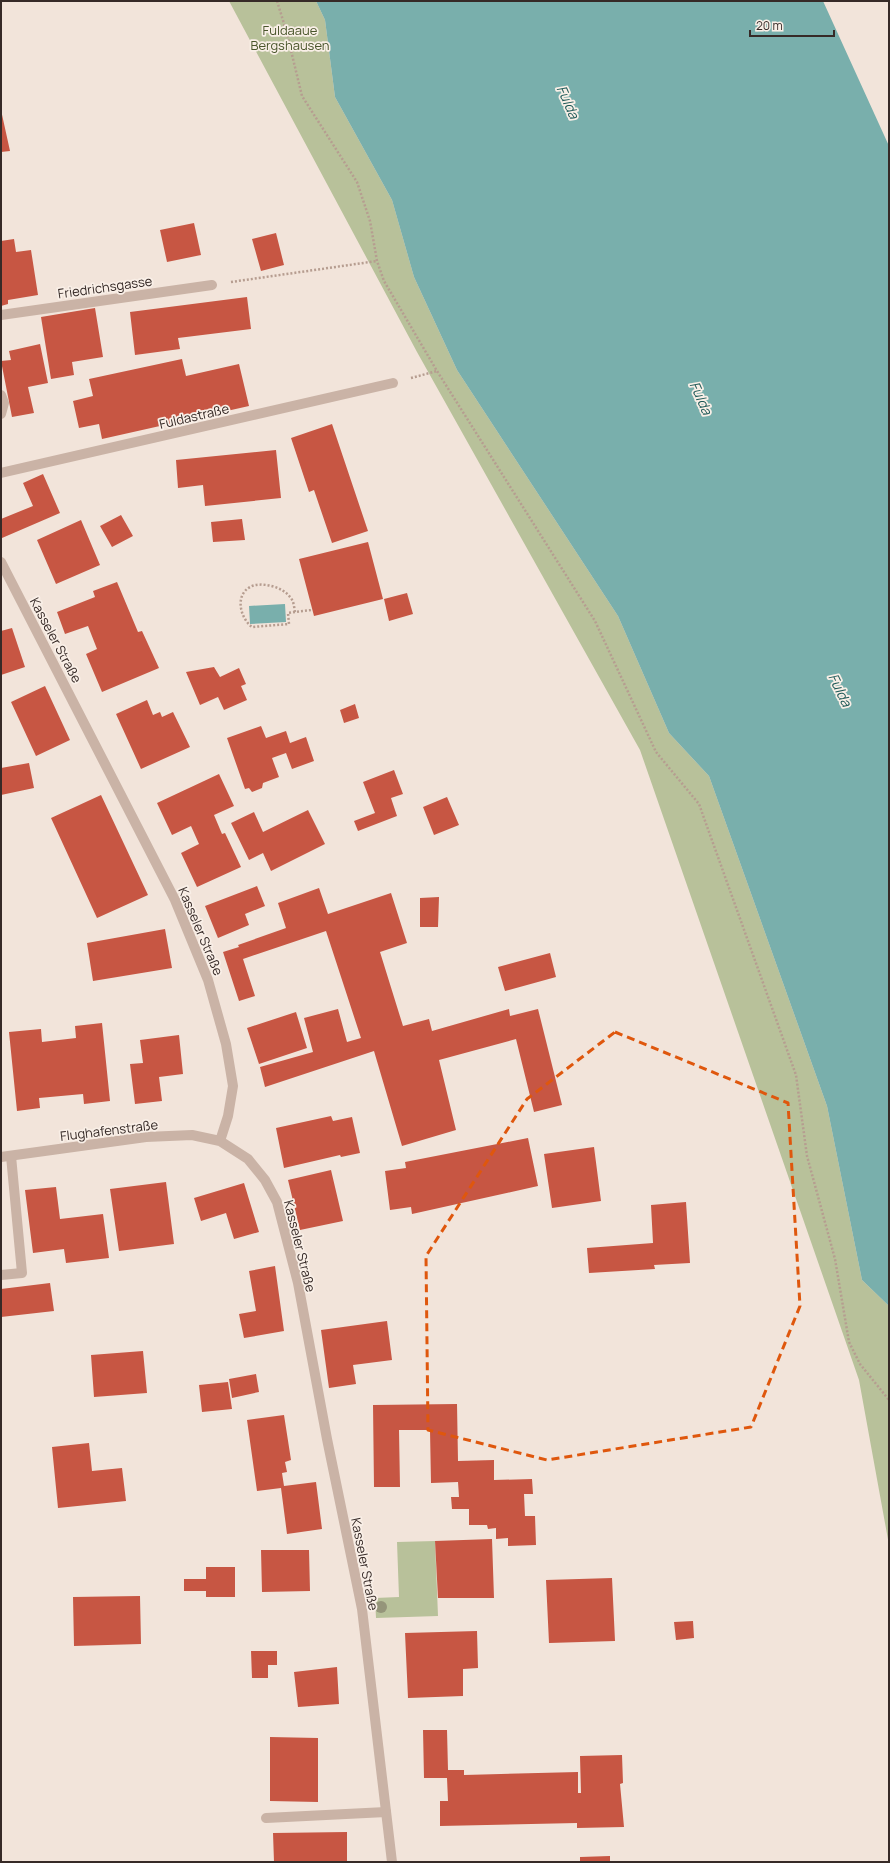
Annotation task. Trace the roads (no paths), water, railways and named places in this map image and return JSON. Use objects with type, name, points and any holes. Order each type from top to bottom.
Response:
[{"type":"street","name":"Friedrichsgasse","points":[[1,315],[212,285]]},
{"type":"street","name":"Fuldastraße","points":[[1,473],[393,383]]},
{"type":"street","points":[[1,395],[4,403],[1,414]]},
{"type":"street","name":"Kasseler Straße","points":[[1,562],[175,900],[208,980],[226,1044],[233,1086],[228,1116],[220,1140],[248,1159],[265,1180],[277,1202],[296,1276],[362,1609],[392,1862]]},
{"type":"street","name":"Flughafenstraße","points":[[6,1157],[146,1137],[192,1135],[220,1140]]},
{"type":"street","points":[[1,1275],[22,1273],[6,1157]]},
{"type":"street","points":[[266,1818],[386,1812]]},
{"type":"water","name":"Fulda","points":[[316,1],[823,1],[889,146],[889,1306],[862,1280],[827,1106],[709,776],[669,733],[618,616],[457,370],[414,277],[392,200],[335,97],[325,20]]},
{"type":"water","points":[[285,604],[286,622],[250,624],[249,606]]},
{"type":"park label","name":"Fuldaaue Bergshausen","points":[[290,38]]}]
